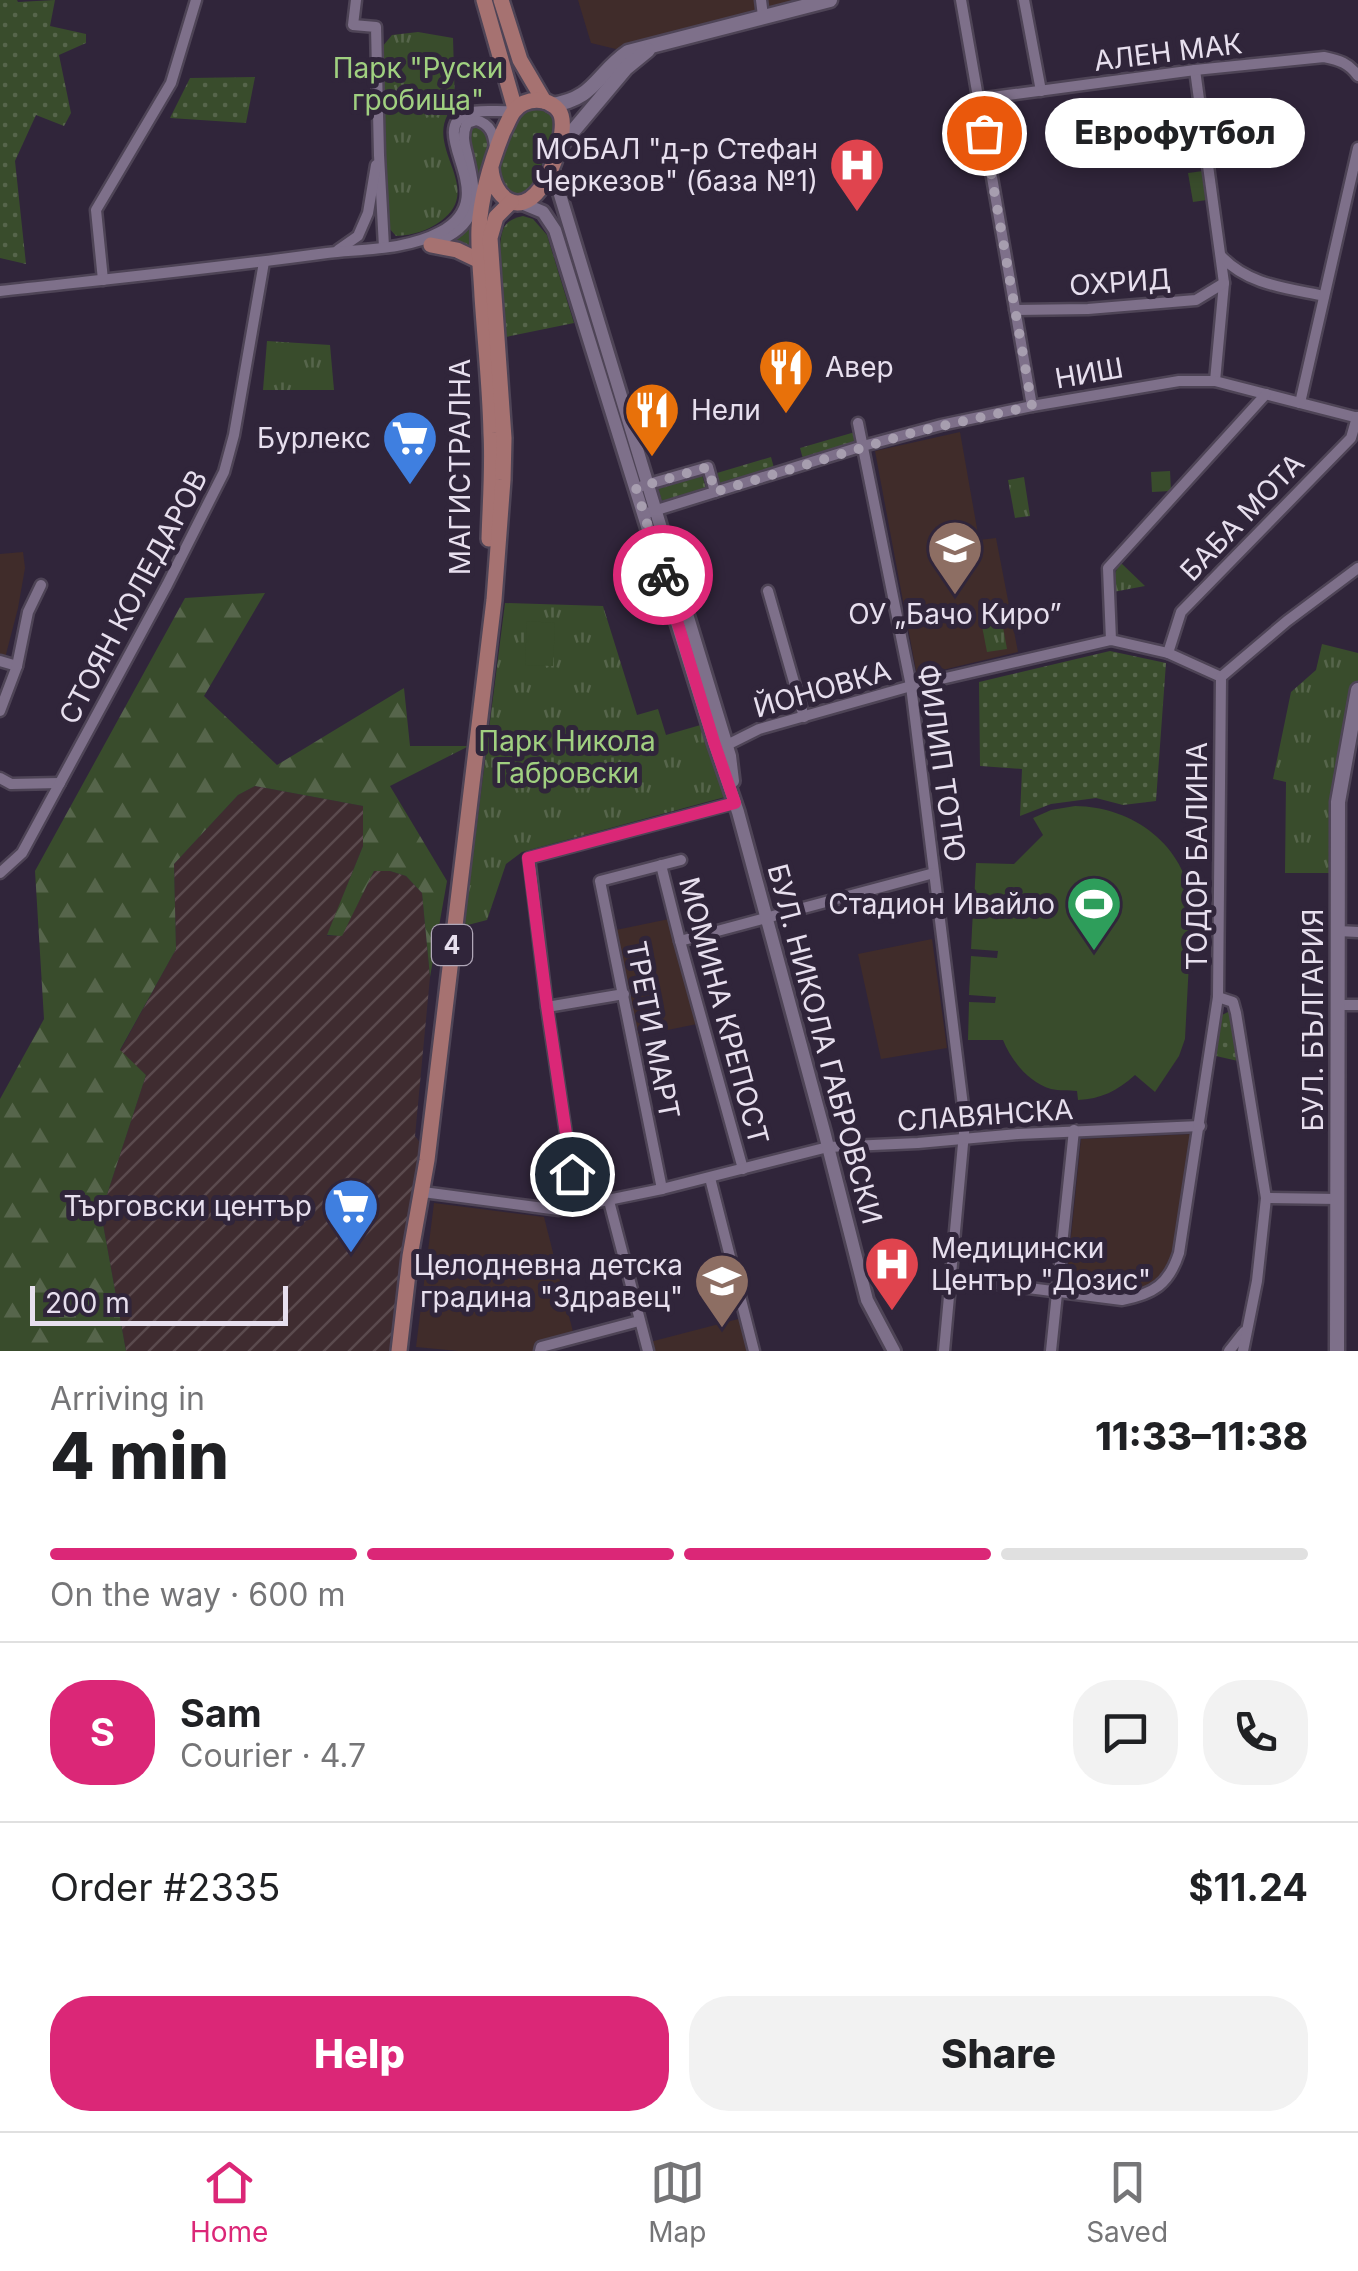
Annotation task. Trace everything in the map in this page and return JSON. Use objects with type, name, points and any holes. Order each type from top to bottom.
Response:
[{"type":"main road","points":[[484,0],[514,110],[530,101],[577,99],[628,52],[762,8],[830,0]]},
{"type":"main road","points":[[502,0],[520,60],[562,119],[554,157]]},
{"type":"main road","points":[[554,157],[632,62],[663,42]]},
{"type":"main road","name":"МАГИСТРАЛНА","points":[[480,708],[492,454],[479,226],[496,150],[514,110]]},
{"type":"main road","name":"МАГИСТРАЛНА","points":[[399,1351],[410,1256],[423,1192],[494,600],[504,438],[490,238],[496,218],[515,202],[531,198],[542,188],[554,157]]},
{"type":"main road","points":[[491,168],[496,191],[515,202]]},
{"type":"main road","points":[[432,245],[457,250],[480,261]]},
{"type":"main road","name":"БУЛ. БЪЛГАРИЯ","points":[[1336,1351],[1338,802],[1358,690]]},
{"type":"main road","name":"МАГИСТРАЛНА","points":[[408,1351],[420,1247],[419,1210]]},
{"type":"street","points":[[103,280],[96,210],[162,102],[196,0]]},
{"type":"street","points":[[356,0],[354,25],[376,27],[384,247]]},
{"type":"street","points":[[779,0],[787,5],[807,5]]},
{"type":"street","points":[[962,0],[1032,406]]},
{"type":"street","points":[[1024,0],[1041,91]]},
{"type":"street","name":"АЛЕН МАК","points":[[978,100],[1195,70],[1324,57],[1340,60],[1358,76]]},
{"type":"street","points":[[1195,70],[1224,284],[1215,382]]},
{"type":"street","points":[[0,292],[425,239],[458,219],[468,198],[455,126],[462,116],[474,111],[514,110]]},
{"type":"street","points":[[384,247],[432,245],[459,228],[472,212],[474,186],[463,139],[467,124],[476,120],[486,125],[493,134],[496,150]]},
{"type":"street","points":[[1300,403],[1358,148]]},
{"type":"street","points":[[368,249],[368,213],[378,155]]},
{"type":"street","name":"БУЛ. НИКОЛА ГАБРОВСКИ","points":[[554,157],[642,486]]},
{"type":"street","name":"БУЛ. НИКОЛА ГАБРОВСКИ","points":[[515,202],[543,212],[555,230],[727,744],[735,803]]},
{"type":"street","points":[[332,253],[355,240],[368,213]]},
{"type":"street","points":[[1221,256],[1235,271],[1254,280],[1324,296]]},
{"type":"street","name":"СТОЯН КОЛЕДАРОВ","points":[[0,873],[22,854],[224,472],[264,262]]},
{"type":"street","name":"ОХРИД","points":[[1015,310],[1088,309],[1196,300],[1224,284]]},
{"type":"street","name":"НИШ","points":[[650,512],[941,425],[1178,381],[1215,382],[1357,417]]},
{"type":"street","points":[[1110,640],[1108,568],[1266,394]]},
{"type":"street","name":"БАБА МОТА","points":[[1168,653],[1181,612],[1351,438],[1357,417]]},
{"type":"street","name":"ФИЛИП ТОТЮ","points":[[858,423],[911,686],[966,1137],[944,1351]]},
{"type":"street","points":[[642,486],[708,467],[715,492]]},
{"type":"street","name":"БУЛ. НИКОЛА ГАБРОВСКИ","points":[[650,512],[714,742],[735,803],[867,1300],[894,1351]]},
{"type":"street","points":[[1221,677],[1358,568]]},
{"type":"street","points":[[0,711],[17,666],[28,612],[40,585]]},
{"type":"street","points":[[768,590],[804,717]]},
{"type":"street","name":"ЙОНОВКА","points":[[727,744],[759,729],[911,686],[1110,640],[1168,653],[1221,677]]},
{"type":"street","points":[[0,661],[17,666]]},
{"type":"street","name":"ТОДОР БАЛИНА","points":[[1221,677],[1218,996],[1233,1002],[1236,1012],[1266,1198],[1257,1280],[1242,1351]]},
{"type":"street","points":[[0,778],[12,784],[60,783]]},
{"type":"street","points":[[577,1207],[528,858],[735,803]]},
{"type":"street","points":[[661,865],[681,860]]},
{"type":"street","name":"ТРЕТИ МАРТ","points":[[661,865],[600,880],[662,1189]]},
{"type":"street","name":"МОМИНА КРЕПОСТ","points":[[661,865],[743,1168]]},
{"type":"street","points":[[680,941],[934,872]]},
{"type":"street","points":[[1338,931],[1358,932]]},
{"type":"street","points":[[547,1006],[624,994]]},
{"type":"street","points":[[951,1278],[1122,1300],[1148,1292],[1165,1281],[1173,1272],[1179,1253],[1218,996]]},
{"type":"street","points":[[1338,1005],[1358,1005]]},
{"type":"street","name":"СЛАВЯНСКА","points":[[423,1192],[546,1210],[662,1189],[828,1147],[1074,1130],[1200,1126]]},
{"type":"street","points":[[1050,1351],[1074,1130]]},
{"type":"street","points":[[710,1178],[754,1351]]},
{"type":"street","points":[[1266,1198],[1337,1199]]},
{"type":"street","points":[[608,1201],[648,1351]]},
{"type":"street","points":[[540,1351],[639,1321]]},
{"type":"street","points":[[1229,1351],[1246,1329]]},
{"type":"shaded area","points":[[578,0],[830,0],[628,52],[591,43]]},
{"type":"shaded area","name":"ОУ „Бачо Киро”","points":[[960,432],[979,540],[996,538],[1018,652],[917,676],[875,451]]},
{"type":"shaded area","points":[[23,552],[25,568],[5,658],[0,656],[0,554]]},
{"type":"shaded area","points":[[255,786],[363,806],[363,846],[327,936],[342,935],[374,871],[406,876],[422,893],[430,977],[415,1136],[421,1144],[396,1351],[126,1351],[101,1213],[146,1075],[120,1051],[176,949],[174,864],[238,795]]},
{"type":"shaded area","points":[[674,918],[702,1023],[633,1037],[611,931]]},
{"type":"shaded area","points":[[932,939],[947,1048],[881,1059],[858,954]]},
{"type":"shaded area","points":[[1193,1134],[1175,1248],[1165,1273],[1145,1289],[1119,1293],[1066,1285],[1081,1139]]},
{"type":"shaded area","points":[[434,1203],[544,1217],[574,1336],[537,1351],[416,1347]]},
{"type":"shaded area","name":"Целодневна детска градина \"Здравец\"","points":[[746,1317],[753,1351],[648,1351],[646,1343]]},
{"type":"green space","points":[[0,0],[55,0],[50,26],[86,34],[86,43],[59,55],[71,113],[64,126],[36,115],[15,161],[26,264],[0,258]]},
{"type":"green space","name":"Парк \"Руски гробища\"","points":[[418,32],[453,38],[455,105],[445,120],[443,135],[458,194],[454,208],[441,221],[420,232],[396,236],[388,227],[386,205],[382,47],[392,35]]},
{"type":"green space","points":[[255,77],[246,123],[170,118],[190,78]]},
{"type":"green space","points":[[541,106],[554,127],[540,170],[526,191],[505,191],[498,171],[521,111]]},
{"type":"green space","points":[[481,126],[488,131],[490,143],[482,167],[475,250],[455,244],[453,239],[472,221],[480,188],[466,139],[471,130]]},
{"type":"green space","points":[[1203,171],[1207,200],[1193,202],[1188,173]]},
{"type":"green space","points":[[523,216],[533,219],[547,235],[574,323],[506,337],[500,245],[508,222]]},
{"type":"green space","points":[[267,341],[330,345],[334,390],[263,390]]},
{"type":"green space","points":[[855,432],[858,443],[803,459],[800,448]]},
{"type":"green space","points":[[771,457],[774,468],[720,483],[717,473]]},
{"type":"green space","points":[[1170,471],[1171,491],[1152,492],[1151,472]]},
{"type":"green space","points":[[702,475],[706,488],[662,501],[658,488]]},
{"type":"green space","points":[[1024,477],[1030,516],[1015,518],[1008,480]]},
{"type":"green space","points":[[1120,562],[1145,586],[1113,592],[1113,578]]},
{"type":"green space","points":[[265,593],[204,696],[277,765],[404,688],[410,746],[469,746],[390,786],[447,881],[430,977],[422,893],[406,876],[374,871],[342,936],[327,935],[363,846],[363,806],[255,786],[238,795],[174,864],[176,949],[120,1050],[146,1075],[101,1213],[126,1351],[0,1351],[0,1099],[44,1019],[35,871],[185,598]]},
{"type":"green space","name":"Парк Никола Габровски","points":[[505,603],[603,606],[637,715],[658,709],[666,735],[704,724],[725,797],[522,852],[506,864],[487,920],[464,926]]},
{"type":"green space","points":[[527,621],[555,623],[553,666],[525,665]]},
{"type":"green space","points":[[1002,622],[1007,649],[987,652],[982,626]]},
{"type":"green space","points":[[1322,644],[1358,653],[1358,690],[1352,715],[1338,873],[1285,873],[1286,782],[1273,779],[1291,692],[1316,670]]},
{"type":"green space","points":[[1110,651],[1166,663],[1156,801],[1123,805],[1096,798],[1051,804],[1020,816],[1022,769],[980,766],[979,682]]},
{"type":"green space","name":"Стадион Ивайло","points":[[1075,806],[1117,813],[1153,833],[1179,864],[1187,884],[1192,905],[1185,1039],[1179,1056],[1155,1092],[1135,1075],[1108,1093],[1078,1100],[1077,1091],[1051,1089],[1028,1076],[1003,1040],[968,1040],[969,1002],[995,1003],[996,997],[969,995],[971,956],[997,958],[998,951],[971,949],[973,910],[999,911],[1000,905],[974,902],[976,863],[1014,864],[1043,835],[1033,818]]},
{"type":"green space","points":[[1228,1012],[1238,1061],[1216,1056],[1222,1015]]},
{"type":"way so far","points":[[663,575],[636,488],[708,467],[715,492],[863,446],[1032,406],[984,133]]},
{"type":"place","name":"Еврофутбол","points":[[984,133]]},
{"type":"place","name":"МОБАЛ \"д-р Стефан Черкезов\" (база №1)","points":[[857,214]]},
{"type":"place","name":"Авер","points":[[786,416]]},
{"type":"place","name":"Нели","points":[[652,459]]},
{"type":"place","name":"Бурлекс","points":[[410,487]]},
{"type":"place","name":"ОУ „Бачо Киро”","points":[[955,597]]},
{"type":"place","name":"Стадион Ивайло","points":[[1094,953]]},
{"type":"place","name":"Търговски център","points":[[351,1255]]},
{"type":"place","name":"Медицински Център \"Дозис\"","points":[[892,1313]]},
{"type":"place","name":"Целодневна детска градина \"Здравец\"","points":[[722,1330]]},
{"type":"route","points":[[572,1174],[528,858],[735,803],[663,575]]}]
